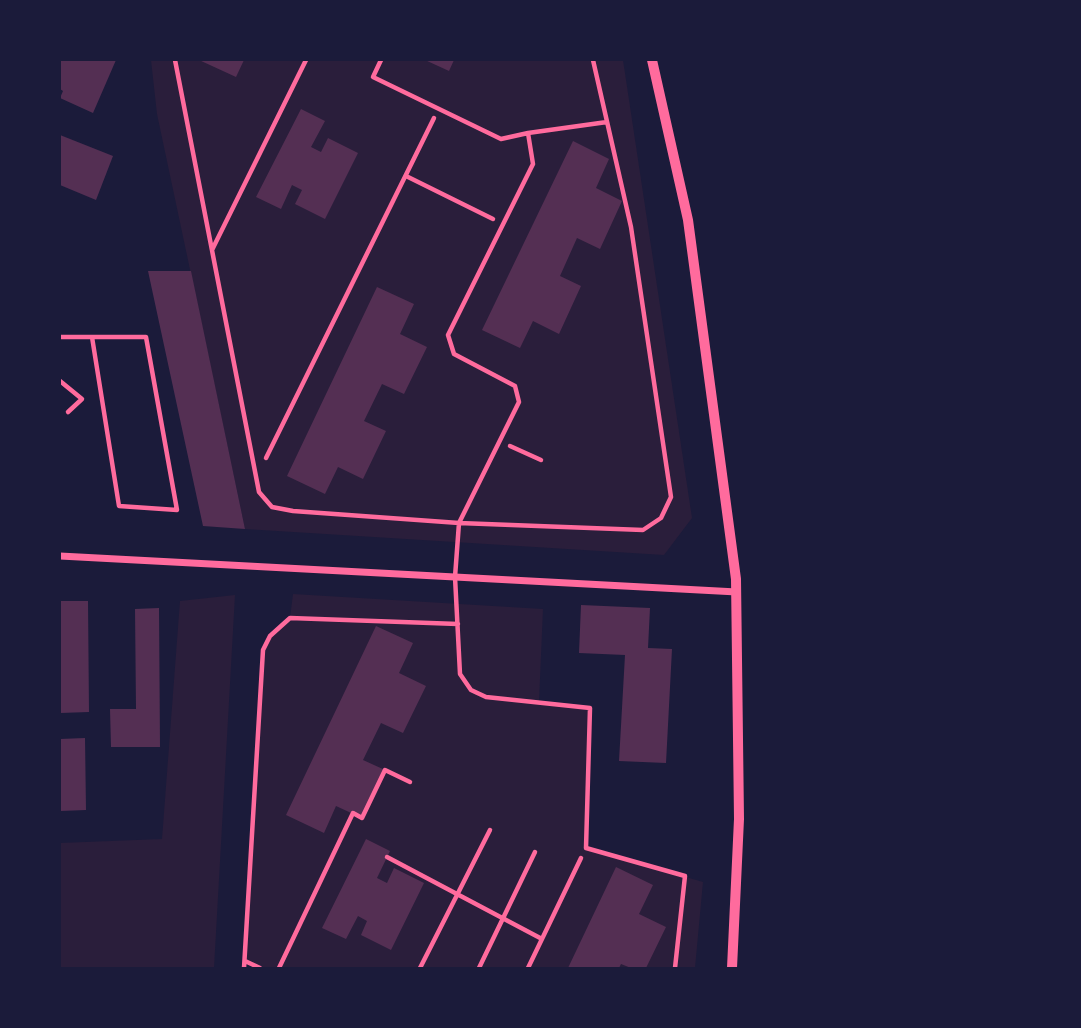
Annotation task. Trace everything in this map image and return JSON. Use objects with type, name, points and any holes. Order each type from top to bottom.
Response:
[{"type":"street","points":[[652,60],[688,220],[737,592],[740,819],[732,968]]},
{"type":"street","points":[[60,555],[737,592]]},
{"type":"lane","points":[[175,60],[259,492],[272,507],[458,523],[643,530],[661,518],[671,497],[631,227],[593,60]]},
{"type":"lane","points":[[212,250],[306,60]]},
{"type":"lane","points":[[381,60],[373,77],[501,139],[607,121]]},
{"type":"lane","points":[[528,134],[533,164],[448,335],[454,354],[515,386],[519,402],[458,523],[455,577],[460,674],[471,690],[486,697],[590,708],[586,848],[685,876],[675,968]]},
{"type":"lane","points":[[60,337],[92,337],[146,337],[177,509],[119,506],[92,337]]},
{"type":"lane","points":[[244,968],[262,650],[270,636],[290,618],[458,624]]},
{"type":"lane","points":[[245,961],[260,968]]},
{"type":"path","points":[[256,478],[439,109]]},
{"type":"path","points":[[406,176],[503,224]]},
{"type":"path","points":[[60,381],[82,399],[68,412]]},
{"type":"path","points":[[499,442],[541,460]]},
{"type":"path","points":[[279,968],[353,813],[362,818],[385,771],[410,782]]},
{"type":"path","points":[[421,968],[490,830]]},
{"type":"path","points":[[528,968],[586,848]]},
{"type":"path","points":[[479,968],[535,852]]},
{"type":"path","points":[[387,858],[542,939]]},
{"type":"shaded area","points":[[151,60],[623,60],[692,518],[664,555],[245,529],[157,114]]},
{"type":"shaded area","points":[[293,594],[543,609],[539,702],[590,708],[586,848],[703,882],[695,968],[260,968],[245,961],[263,650],[270,636],[290,618]]},
{"type":"shaded area","points":[[235,595],[214,968],[60,968],[60,843],[162,839],[180,601]]},
{"type":"building","points":[[60,60],[116,60],[93,113],[60,98],[63,91],[60,89]]},
{"type":"building","points":[[199,60],[244,60],[236,77]]},
{"type":"building","points":[[425,60],[454,60],[449,71]]},
{"type":"building","points":[[301,109],[325,121],[311,147],[321,152],[328,138],[358,153],[325,219],[295,204],[302,190],[292,185],[281,209],[256,197]]},
{"type":"building","points":[[60,135],[113,156],[96,200],[60,185]]},
{"type":"building","points":[[573,141],[609,159],[596,188],[622,201],[600,249],[577,238],[560,276],[581,286],[559,334],[533,321],[520,348],[482,330]]},
{"type":"building","points":[[148,271],[191,271],[245,529],[203,526]]},
{"type":"building","points":[[377,287],[414,304],[400,334],[427,347],[404,394],[382,384],[364,421],[386,431],[363,479],[338,467],[325,494],[287,476]]},
{"type":"building","points":[[60,601],[88,601],[89,712],[60,713]]},
{"type":"building","points":[[581,605],[650,608],[648,648],[672,649],[666,763],[619,761],[625,655],[579,653]]},
{"type":"building","points":[[159,608],[160,747],[111,747],[110,709],[136,709],[135,609]]},
{"type":"building","points":[[376,626],[413,643],[399,673],[426,686],[403,733],[381,723],[363,760],[385,770],[362,818],[336,806],[324,833],[286,815]]},
{"type":"building","points":[[85,738],[86,810],[60,811],[60,739]]},
{"type":"building","points":[[366,839],[390,851],[377,878],[387,883],[394,868],[424,883],[391,950],[361,935],[367,921],[358,916],[346,939],[322,928]]},
{"type":"building","points":[[616,867],[653,885],[639,914],[666,927],[646,968],[631,968],[621,964],[619,968],[568,968]]}]
